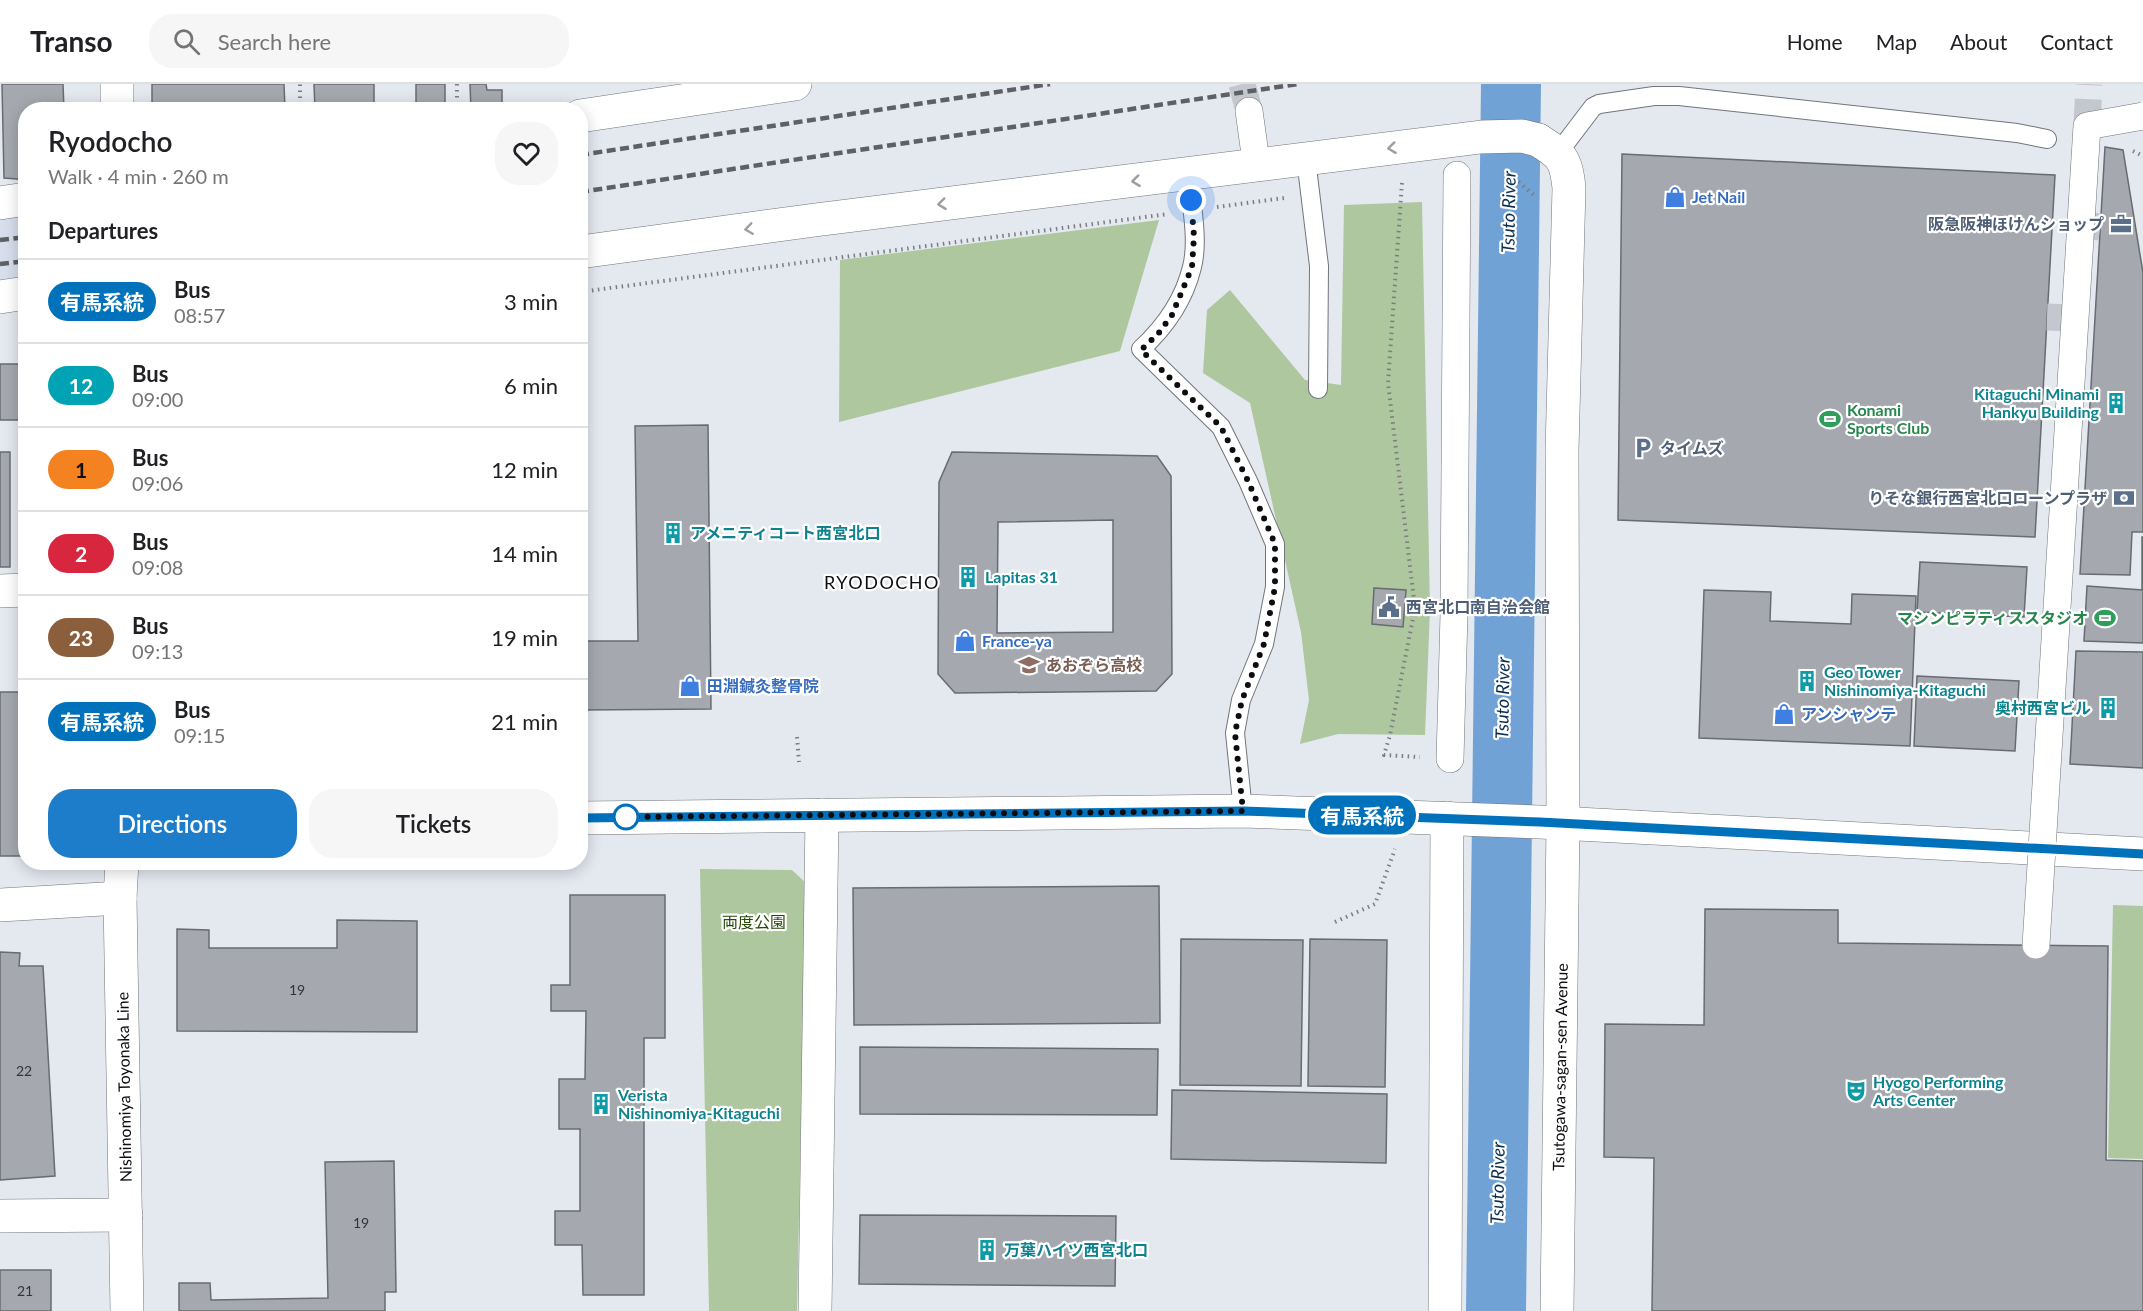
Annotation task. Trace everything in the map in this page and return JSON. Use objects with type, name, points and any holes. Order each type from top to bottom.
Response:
[{"type":"street","points":[[117,84],[117,102]]},
{"type":"street","points":[[588,114],[695,91],[795,84]]},
{"type":"street","points":[[1249,111],[1254,147]]},
{"type":"street","points":[[2036,945],[2087,126],[2143,116]]},
{"type":"street","points":[[588,251],[1306,159],[1481,151],[1522,136],[1548,146]]},
{"type":"street","name":"Tsutogawa-sagan-sen Avenue","points":[[1548,146],[1568,171],[1569,188],[1551,823],[1557,1311]]},
{"type":"street","points":[[1450,759],[1454,590],[1456,175]]},
{"type":"street","points":[[0,202],[18,200]]},
{"type":"street","points":[[0,297],[18,294]]},
{"type":"street","points":[[0,591],[18,591]]},
{"type":"street","points":[[588,818],[1243,811],[1551,823],[2143,854]]},
{"type":"street","points":[[815,1311],[822,816]]},
{"type":"street","points":[[1445,1311],[1457,819]]},
{"type":"street","name":"Nishinomiya Toyonaka Line","points":[[122,870],[120,898],[127,1311]]},
{"type":"street","points":[[0,905],[120,898]]},
{"type":"street","points":[[0,1216],[126,1215]]},
{"type":"lane","points":[[1548,146],[1599,104],[1654,96],[1679,96],[2017,133],[2047,139]]},
{"type":"lane","points":[[1306,159],[1319,266],[1318,389]]},
{"type":"lane","points":[[1188,174],[1194,236],[1192,267],[1172,315],[1158,334],[1141,350],[1221,427],[1248,481],[1275,544],[1275,587],[1264,644],[1242,700],[1235,733],[1243,811]]},
{"type":"path","points":[[300,84],[300,102]]},
{"type":"path","points":[[457,84],[457,102]]},
{"type":"path","points":[[1391,184],[1456,175],[1481,151],[1537,198]]},
{"type":"path","points":[[1402,183],[1388,383],[1415,609],[1390,735],[1384,754],[1450,759]]},
{"type":"path","points":[[588,291],[1311,195]]},
{"type":"path","points":[[1415,609],[1430,609]]},
{"type":"path","points":[[797,737],[799,762]]},
{"type":"path","points":[[1335,922],[1375,904],[1406,817]]},
{"type":"shaded area","points":[[18,214],[18,278],[0,280],[0,217]]},
{"type":"green space","points":[[1422,202],[1430,609],[1425,735],[1338,734],[1300,744],[1309,700],[1301,632],[1250,403],[1203,373],[1207,310],[1230,290],[1305,380],[1341,385],[1344,205]]},
{"type":"green space","points":[[1159,220],[1120,351],[839,422],[840,260]]},
{"type":"green space","name":"両度公園","points":[[700,869],[792,870],[806,883],[797,1311],[709,1311]]},
{"type":"green space","points":[[2113,905],[2143,906],[2143,1159],[2108,1158]]},
{"type":"building","points":[[2,84],[63,84],[64,102],[18,102],[18,179],[4,178]]},
{"type":"building","points":[[152,84],[284,84],[285,102],[152,102]]},
{"type":"building","points":[[314,84],[374,84],[374,102],[315,102]]},
{"type":"building","points":[[416,84],[445,84],[445,102],[416,102]]},
{"type":"building","points":[[470,84],[486,84],[487,90],[502,90],[502,102],[471,102]]},
{"type":"building","name":"Kitaguchi Minami Hankyu Building","points":[[2105,147],[2123,150],[2143,273],[2143,532],[2132,532],[2130,575],[2080,574]]},
{"type":"building","name":"Konami Sports Club","points":[[1622,154],[2055,175],[2035,537],[1618,520]]},
{"type":"building","points":[[0,364],[18,364],[18,420],[0,420]]},
{"type":"building","name":"アメニティコート西宮北口","points":[[708,425],[711,709],[588,710],[588,641],[638,641],[635,426]]},
{"type":"building","points":[[0,452],[10,452],[10,567],[0,567]]},
{"type":"building","name":"Lapitas 31","points":[[952,452],[1157,456],[1171,476],[1172,674],[1156,691],[955,693],[938,674],[939,482]],"holes":[[[1113,520],[1113,632],[997,633],[998,522]]]},
{"type":"building","points":[[2143,537],[2143,590],[2142,590]]},
{"type":"building","points":[[1920,562],[2027,567],[2024,617],[1917,612]]},
{"type":"building","points":[[2087,586],[2143,590],[2143,643],[2084,641]]},
{"type":"building","name":"西宮北口南自治会館","points":[[1374,588],[1406,590],[1403,627],[1372,624]]},
{"type":"building","name":"Geo Tower Nishinomiya-Kitaguchi","points":[[1704,590],[1771,592],[1770,621],[1851,624],[1852,594],[1916,596],[1910,746],[1699,738]]},
{"type":"building","name":"奥村西宮ビル","points":[[2076,651],[2143,652],[2143,768],[2070,764]]},
{"type":"building","points":[[1917,676],[2019,681],[2015,751],[1914,746]]},
{"type":"building","points":[[0,692],[18,692],[18,856],[0,856]]},
{"type":"building","points":[[1159,886],[1160,1023],[854,1025],[853,888]]},
{"type":"building","name":"Verista Nishinomiya-Kitaguchi","points":[[570,895],[665,895],[665,1038],[644,1038],[644,1295],[583,1295],[582,1245],[555,1245],[555,1211],[580,1211],[580,1129],[559,1129],[559,1079],[585,1079],[586,1011],[551,1011],[551,985],[570,985]]},
{"type":"building","name":"Hyogo Performing Arts Center","points":[[1705,909],[1838,910],[1838,943],[2108,946],[2106,1160],[2143,1161],[2143,1311],[1652,1311],[1654,1158],[1604,1157],[1605,1024],[1704,1025]]},
{"type":"building","points":[[337,920],[417,921],[417,1032],[177,1031],[177,929],[209,930],[209,948],[337,948]]},
{"type":"building","points":[[1181,939],[1303,940],[1301,1086],[1180,1085]]},
{"type":"building","points":[[1310,939],[1387,940],[1385,1087],[1308,1086]]},
{"type":"building","points":[[0,952],[20,953],[19,966],[43,966],[55,1176],[0,1180]]},
{"type":"building","points":[[860,1047],[1158,1049],[1157,1115],[860,1114]]},
{"type":"building","points":[[1172,1090],[1387,1094],[1386,1163],[1171,1159]]},
{"type":"building","points":[[394,1161],[396,1292],[385,1292],[385,1311],[179,1311],[179,1283],[210,1283],[211,1300],[328,1298],[325,1162]]},
{"type":"building","name":"万葉ハイツ西宮北口","points":[[860,1215],[1116,1216],[1115,1286],[859,1284]]},
{"type":"building","points":[[0,1270],[51,1270],[51,1311],[0,1311]]},
{"type":"waterway","name":"Tsuto River","points":[[1496,1311],[1511,84]]},
{"type":"tunnel","points":[[1242,84],[1249,111]]},
{"type":"tunnel","points":[[2087,126],[2089,84]]},
{"type":"tunnel","points":[[2081,225],[2100,227]]},
{"type":"tunnel","points":[[2047,317],[2075,318]]},
{"type":"railway","points":[[588,154],[1050,84]]},
{"type":"railway","points":[[588,191],[1298,84]]},
{"type":"railway","points":[[0,240],[18,238]]},
{"type":"railway","points":[[0,264],[18,262]]},
{"type":"bus line","name":"有馬系統","points":[[588,818],[1243,811],[1540,822],[2143,854]]},
{"type":"place","name":"Jet Nail","points":[[1675,197]]},
{"type":"place","name":"阪急阪神ほけんショップ","points":[[2121,224]]},
{"type":"place","name":"Kitaguchi Minami Hankyu Building","points":[[2116,403]]},
{"type":"place","name":"Konami Sports Club","points":[[1830,419]]},
{"type":"place","name":"タイムズ","points":[[1643,448]]},
{"type":"place","name":"りそな銀行西宮北口ローンプラザ","points":[[2124,498]]},
{"type":"place","name":"アメニティコート西宮北口","points":[[673,533]]},
{"type":"place","name":"Lapitas 31","points":[[968,577]]},
{"type":"place","name":"西宮北口南自治会館","points":[[1389,607]]},
{"type":"place","name":"マシンピラティススタジオ","points":[[2105,618]]},
{"type":"place","name":"France-ya","points":[[965,641]]},
{"type":"place","name":"あおぞら高校","points":[[1029,665]]},
{"type":"place","name":"Geo Tower Nishinomiya-Kitaguchi","points":[[1807,681]]},
{"type":"place","name":"田淵鍼灸整骨院","points":[[690,686]]},
{"type":"place","name":"奥村西宮ビル","points":[[2108,708]]},
{"type":"place","name":"アンシャンテ","points":[[1784,714]]},
{"type":"place","name":"Hyogo Performing Arts Center","points":[[1856,1091]]},
{"type":"place","name":"Verista Nishinomiya-Kitaguchi","points":[[601,1104]]},
{"type":"place","name":"万葉ハイツ西宮北口","points":[[987,1250]]},
{"type":"district","name":"RYODOCHO","points":[[882,583]]},
{"type":"route","points":[[626,817],[1243,811],[1235,733],[1242,700],[1264,644],[1275,587],[1275,544],[1248,481],[1221,427],[1141,350],[1158,334],[1172,315],[1192,267],[1194,236],[1191,200]]}]
